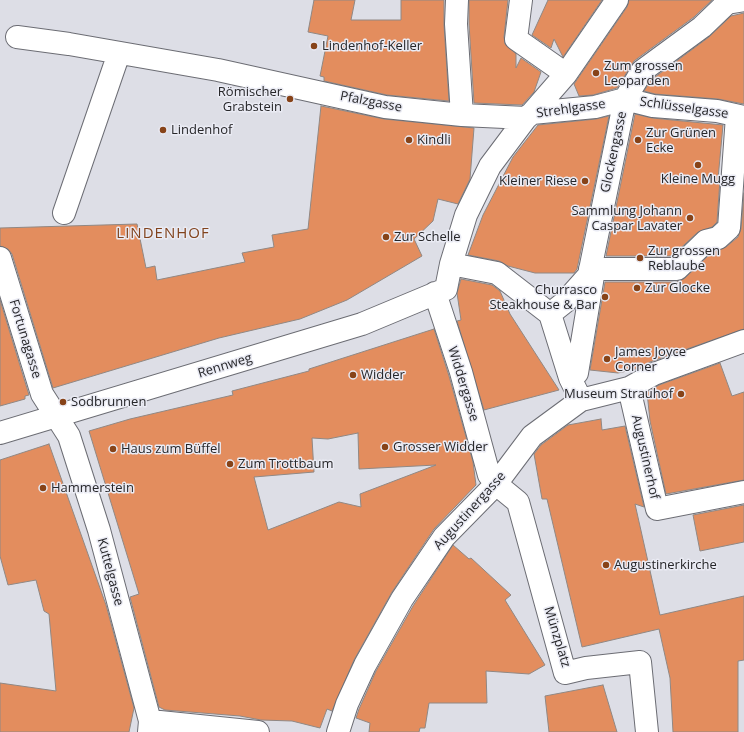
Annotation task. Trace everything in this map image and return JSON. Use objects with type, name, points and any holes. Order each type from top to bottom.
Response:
[{"type":"street","points":[[457,0],[456,24],[462,115]]},
{"type":"street","points":[[521,0],[516,39],[566,74]]},
{"type":"street","points":[[529,115],[566,74],[617,0]]},
{"type":"street","points":[[625,99],[642,71],[702,28],[732,1]]},
{"type":"street","points":[[7,36],[119,52],[64,213]]},
{"type":"street","name":"Pfalzgasse","points":[[119,52],[218,70],[385,107],[462,115],[529,115]]},
{"type":"street","name":"Strehlgasse","points":[[440,291],[451,264],[466,215],[490,166],[529,115],[594,107],[625,99]]},
{"type":"street","name":"Schlüsselgasse","points":[[625,99],[653,106],[717,111],[739,118]]},
{"type":"street","name":"Glockengasse","points":[[550,314],[565,302],[589,272],[625,99]]},
{"type":"street","points":[[589,272],[677,269],[706,241],[718,238],[729,228],[739,118]]},
{"type":"street","name":"Fortunagasse","points":[[0,258],[42,394],[57,416]]},
{"type":"street","points":[[451,264],[497,273],[550,314],[570,378],[581,400]]},
{"type":"street","name":"Glockengasse","points":[[570,378],[577,372],[593,276],[589,272]]},
{"type":"street","name":"Rennweg","points":[[0,433],[362,324],[440,291]]},
{"type":"street","name":"Widdergasse","points":[[440,291],[461,372],[493,479]]},
{"type":"street","name":"Augustinergasse","points":[[338,732],[347,704],[365,665],[402,599],[444,537],[532,436],[581,400],[629,388],[654,374],[744,340]]},
{"type":"street","name":"Augustinerhof","points":[[629,388],[657,509],[744,492]]},
{"type":"street","name":"Kuttelgasse","points":[[57,416],[69,436],[99,530],[149,726]]},
{"type":"street","name":"Münzplatz","points":[[493,479],[518,502],[565,673],[586,668],[640,662],[647,732]]},
{"type":"street","points":[[149,726],[258,732]]},
{"type":"building","points":[[314,0],[355,0],[351,20],[401,20],[401,0],[444,0],[444,25],[449,101],[387,95],[324,81],[324,77],[320,76],[328,36],[308,32]]},
{"type":"building","points":[[469,0],[508,0],[504,37],[505,44],[516,54],[516,68],[521,58],[541,72],[534,92],[522,105],[474,103]]},
{"type":"building","points":[[548,0],[602,0],[563,57],[554,39],[551,48],[532,35]]},
{"type":"building","points":[[629,0],[712,0],[694,17],[634,61],[617,88],[593,95],[579,96],[574,84],[627,7]]},
{"type":"building","points":[[744,13],[744,104],[718,99],[655,94],[644,91],[651,80],[709,37],[731,16]]},
{"type":"building","points":[[321,106],[384,119],[474,128],[470,179],[458,204],[438,199],[433,221],[414,239],[422,256],[347,300],[300,319],[219,338],[53,388],[12,254],[8,249],[0,246],[0,228],[137,224],[146,268],[155,266],[157,280],[245,262],[242,253],[274,247],[272,235],[308,229]]},
{"type":"building","points":[[635,114],[652,118],[723,125],[718,179],[720,179],[717,222],[712,227],[698,232],[672,256],[606,256]]},
{"type":"building","points":[[609,116],[577,269],[574,273],[535,273],[508,266],[499,261],[468,255],[483,215],[513,157],[538,125],[596,119]]},
{"type":"building","points":[[744,193],[744,329],[650,362],[640,368],[618,373],[590,370],[605,282],[677,282],[685,278],[712,252],[726,247],[738,237],[741,229]]},
{"type":"building","points":[[461,279],[492,285],[500,291],[510,314],[559,390],[484,410],[457,321],[461,320],[457,293]]},
{"type":"building","points":[[0,300],[29,395],[25,396],[25,399],[0,406]]},
{"type":"building","points":[[434,329],[473,462],[476,485],[434,529],[392,592],[354,660],[332,711],[327,709],[320,728],[292,721],[261,720],[240,716],[165,710],[159,707],[130,597],[139,594],[89,431],[130,419],[233,395],[232,391],[309,371],[309,369]],"holes":[[[358,433],[359,469],[436,465],[360,494],[361,507],[339,502],[268,530],[254,477],[314,472],[312,438],[328,439]]]},
{"type":"building","points":[[720,363],[732,396],[744,392],[744,480],[666,494],[650,421],[647,392],[659,385]]},
{"type":"building","points":[[601,419],[602,430],[625,426],[644,507],[635,504],[660,615],[744,596],[744,660],[738,661],[738,732],[673,732],[670,678],[659,629],[582,647],[547,499],[542,499],[534,454],[541,445],[568,425]]},
{"type":"building","points":[[49,444],[106,605],[134,708],[129,732],[0,732],[0,683],[56,691],[49,614],[44,611],[36,580],[8,585],[0,556],[0,460]]},
{"type":"building","points":[[744,505],[744,542],[700,551],[693,515]]},
{"type":"building","points":[[453,545],[469,559],[471,558],[511,595],[505,600],[545,665],[529,674],[486,671],[487,703],[429,703],[425,728],[420,728],[419,732],[369,732],[370,723],[356,718],[376,671],[413,606]]},
{"type":"building","points":[[603,685],[617,732],[549,732],[545,696]]},
{"type":"place","name":"Lindenhof-Keller","points":[[314,46]]},
{"type":"place","name":"Zum grossen Leoparden","points":[[596,73]]},
{"type":"place","name":"Römischer Grabstein","points":[[290,99]]},
{"type":"place","name":"Lindenhof","points":[[163,130]]},
{"type":"place","name":"Kindli","points":[[409,140]]},
{"type":"place","name":"Zur Grünen Ecke","points":[[638,140]]},
{"type":"place","name":"Kleine Mugg","points":[[698,165]]},
{"type":"place","name":"Kleiner Riese","points":[[585,181]]},
{"type":"place","name":"Sammlung Johann Caspar Lavater","points":[[690,218]]},
{"type":"place","name":"Zur Schelle","points":[[386,237]]},
{"type":"place","name":"Zur grossen Reblaube","points":[[640,258]]},
{"type":"place","name":"Zur Glocke","points":[[637,288]]},
{"type":"place","name":"Churrasco Steakhouse & Bar","points":[[605,297]]},
{"type":"place","name":"James Joyce Corner","points":[[607,359]]},
{"type":"place","name":"Widder","points":[[353,375]]},
{"type":"place","name":"Museum Strauhof","points":[[681,394]]},
{"type":"place","name":"Sodbrunnen","points":[[63,402]]},
{"type":"place","name":"Grosser Widder","points":[[385,447]]},
{"type":"place","name":"Haus zum Büffel","points":[[113,449]]},
{"type":"place","name":"Zum Trottbaum","points":[[230,464]]},
{"type":"place","name":"Hammerstein","points":[[43,488]]},
{"type":"place","name":"Augustinerkirche","points":[[606,565]]},
{"type":"district","name":"LINDENHOF","points":[[163,234]]}]
